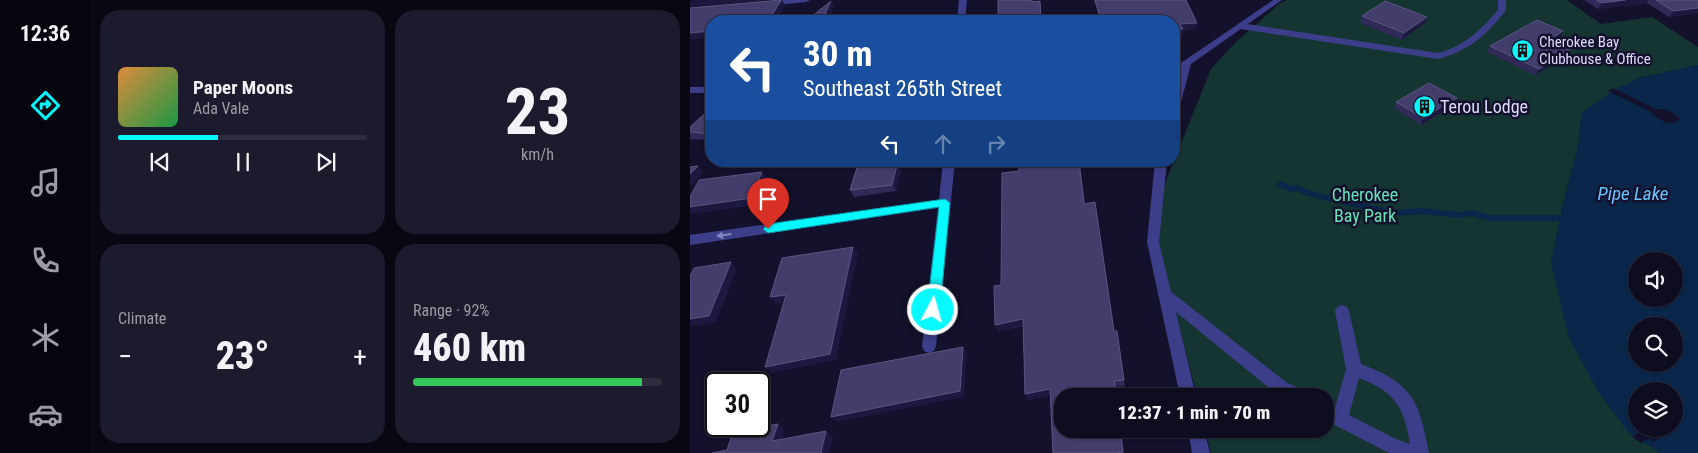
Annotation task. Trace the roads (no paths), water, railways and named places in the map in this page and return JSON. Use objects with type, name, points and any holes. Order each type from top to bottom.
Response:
[{"type":"street","points":[[758,5],[806,0]]},
{"type":"street","points":[[962,15],[963,0]]},
{"type":"street","points":[[1180,66],[1187,63],[1278,0]]},
{"type":"street","points":[[1240,26],[1438,56],[1450,54],[1490,26],[1502,10],[1502,0]]},
{"type":"street","points":[[1180,88],[1187,63]]},
{"type":"street","points":[[690,90],[705,90]]},
{"type":"street","points":[[929,346],[948,167]]},
{"type":"street","points":[[1160,167],[1153,242],[1186,388]]},
{"type":"street","points":[[690,240],[945,203]]},
{"type":"street","points":[[1165,295],[1282,388]]},
{"type":"street","points":[[1334,411],[1354,369],[1342,311]]},
{"type":"street","points":[[1354,369],[1382,379],[1396,389],[1410,407],[1417,430],[1420,453]]},
{"type":"street","points":[[1334,416],[1392,446],[1412,453]]},
{"type":"street","points":[[1198,438],[1201,453]]},
{"type":"water","name":"Pipe Lake","points":[[1698,65],[1698,453],[1661,453],[1636,437],[1683,437],[1683,382],[1628,382],[1628,432],[1599,393],[1569,338],[1551,264],[1562,208],[1578,146],[1582,113],[1614,90],[1639,78]]},
{"type":"waterway","points":[[1280,184],[1290,189],[1298,188],[1305,192],[1335,200],[1395,213],[1422,211],[1459,215],[1472,213],[1490,218],[1560,218]]},
{"type":"place","name":"Cherokee Bay Clubhouse & Office","points":[[1523,51]]},
{"type":"place","name":"Terou Lodge","points":[[1424,107]]},
{"type":"park label","name":"Cherokee Bay Park","points":[[1365,205]]}]
